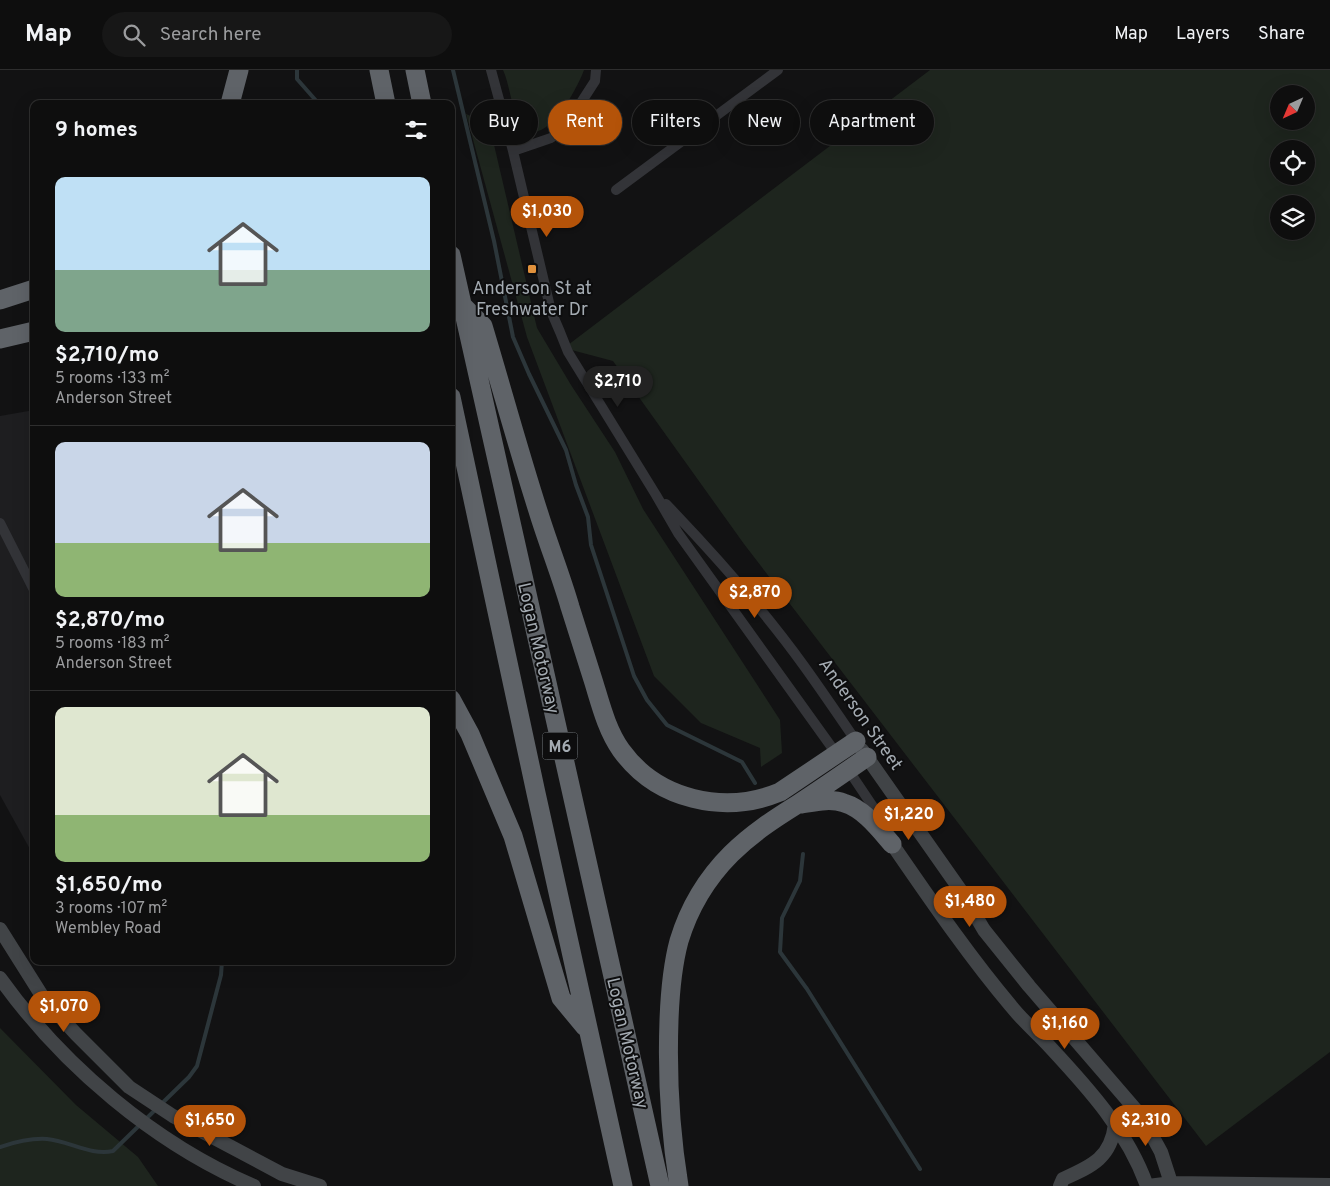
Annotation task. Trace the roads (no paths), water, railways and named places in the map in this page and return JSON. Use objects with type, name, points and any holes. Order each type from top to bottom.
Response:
[{"type":"highway","points":[[231,100],[239,70]]},
{"type":"highway","points":[[379,70],[385,100]]},
{"type":"highway","points":[[415,70],[421,100]]},
{"type":"highway","name":"Logan Motorway","points":[[455,274],[660,1186]]},
{"type":"highway","points":[[0,300],[30,290]]},
{"type":"highway","points":[[462,305],[483,326],[539,515],[605,719],[621,750],[632,763],[654,782],[677,794],[701,800],[732,803],[766,797],[780,792],[856,741]]},
{"type":"highway","points":[[0,339],[30,332]]},
{"type":"highway","name":"Logan Motorway","points":[[455,416],[622,1186]]},
{"type":"highway","points":[[455,707],[474,743],[512,836],[561,998],[587,1030]]},
{"type":"highway","points":[[679,1186],[671,1126],[668,1058],[672,977],[679,941],[693,907],[718,869],[746,840],[867,757]]},
{"type":"highway","points":[[797,805],[821,801],[845,803],[860,812],[874,824],[892,844]]},
{"type":"main road","name":"Anderson Street","points":[[856,741],[961,891],[984,930],[1029,986],[1142,1117],[1161,1152],[1172,1184]]},
{"type":"main road","name":"Anderson Street","points":[[892,844],[941,914],[1011,1007],[1090,1092],[1115,1124],[1139,1163],[1147,1186]]},
{"type":"main road","points":[[0,929],[44,999],[129,1087],[172,1116],[282,1174],[320,1186]]},
{"type":"main road","points":[[0,978],[50,1039],[76,1066],[114,1100],[155,1130],[210,1164],[254,1186]]},
{"type":"main road","points":[[1060,1186],[1063,1179],[1081,1171],[1104,1154],[1114,1138],[1115,1124]]},
{"type":"main road","points":[[1147,1186],[1172,1184],[1330,1185]]},
{"type":"street","name":"Anderson Street","points":[[491,70],[513,151],[551,311],[568,352],[678,533],[837,754],[885,824],[892,844]]},
{"type":"street","points":[[513,151],[551,138],[564,129],[595,81],[596,70]]},
{"type":"street","points":[[616,190],[778,70]]},
{"type":"street","name":"Anderson Street","points":[[656,495],[687,526],[765,615],[804,665],[856,741]]},
{"type":"street","points":[[0,523],[30,582]]},
{"type":"waterway","points":[[297,70],[297,79],[315,100]]},
{"type":"waterway","points":[[453,70],[494,241],[513,337],[566,450],[588,517],[591,545],[634,676],[647,700],[667,725],[742,762],[755,783]]},
{"type":"waterway","points":[[803,854],[800,881],[782,918],[780,952],[807,989],[920,1169]]},
{"type":"waterway","points":[[0,1147],[23,1141],[47,1139],[96,1152],[113,1151],[189,1077],[197,1066],[221,975],[222,965]]},
{"type":"place","name":"Anderson St at Freshwater Dr","points":[[532,269]]}]
